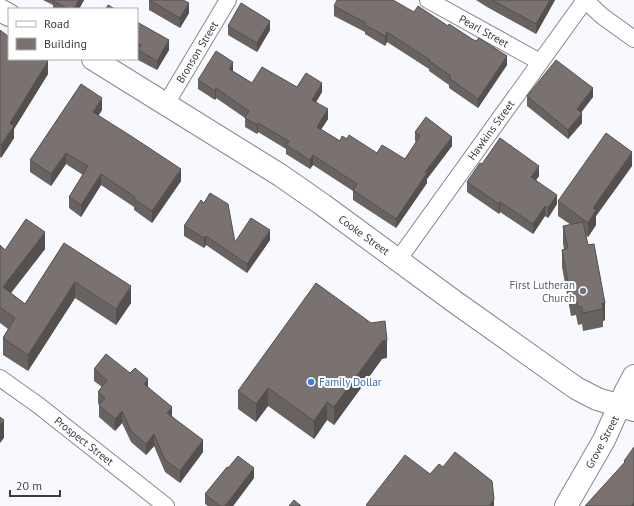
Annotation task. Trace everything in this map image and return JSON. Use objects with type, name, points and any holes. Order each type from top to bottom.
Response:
[{"type":"main road","name":"Cooke Street","points":[[95,60],[280,175],[576,388],[597,399],[627,408]]},
{"type":"main road","name":"Grove Street","points":[[566,506],[604,440],[627,408],[634,376]]},
{"type":"street","name":"Bronson Street","points":[[166,104],[228,0]]},
{"type":"street","name":"Pearl Street","points":[[428,0],[540,62]]},
{"type":"street","name":"Hawkins Street","points":[[398,260],[585,0]]},
{"type":"street","points":[[585,0],[602,16],[634,39]]},
{"type":"street","name":"Prospect Street","points":[[0,378],[38,405],[159,504]]},
{"type":"building","points":[[79,0],[75,8],[66,8],[53,1]]},
{"type":"building","points":[[149,0],[183,0],[189,3],[180,18]]},
{"type":"building","points":[[337,0],[393,0],[414,12],[418,6],[448,26],[449,24],[476,41],[479,38],[507,56],[478,99],[449,78],[451,76],[429,61],[430,60],[387,32],[385,36],[365,25],[366,23],[334,6]]},
{"type":"building","points":[[492,0],[550,0],[536,24]]},
{"type":"building","points":[[241,3],[270,21],[257,43],[228,26]]},
{"type":"building","points":[[108,5],[113,8],[106,8]]},
{"type":"building","points":[[138,23],[169,40],[157,61],[138,50],[141,45],[138,44]]},
{"type":"building","points":[[0,30],[8,36],[8,60],[48,61],[10,123],[14,126],[1,145]]},
{"type":"building","points":[[216,51],[233,62],[229,69],[252,83],[262,67],[297,87],[306,73],[322,83],[312,100],[328,109],[317,127],[340,141],[342,136],[347,139],[349,135],[377,153],[382,145],[405,159],[420,136],[415,132],[426,117],[452,137],[425,172],[427,173],[396,219],[353,190],[357,184],[313,155],[310,160],[286,145],[289,141],[258,123],[257,125],[245,118],[249,111],[216,88],[215,91],[198,80]]},
{"type":"building","points":[[556,60],[593,88],[577,109],[582,113],[568,130],[527,96]]},
{"type":"building","points":[[81,84],[102,98],[93,112],[181,169],[152,211],[134,199],[135,197],[101,174],[81,205],[69,197],[88,166],[66,153],[51,174],[30,160]]},
{"type":"building","points":[[606,133],[632,152],[593,208],[596,210],[588,223],[558,201]]},
{"type":"building","points":[[500,138],[539,166],[531,177],[557,195],[548,208],[545,206],[533,224],[500,202],[499,204],[467,182],[480,163],[482,164]]},
{"type":"building","points":[[210,193],[228,204],[235,242],[251,218],[270,230],[247,264],[206,236],[204,238],[184,226],[201,200],[204,203]]},
{"type":"building","points":[[26,219],[45,232],[3,287],[25,304],[64,243],[131,286],[116,309],[75,282],[28,355],[3,338],[15,318],[0,307],[0,245],[5,250]]},
{"type":"building","name":"First Lutheran Church","points":[[583,222],[588,245],[594,244],[605,303],[602,303],[603,309],[583,313],[582,307],[578,307],[576,297],[571,298],[562,250],[568,248],[563,226]]},
{"type":"building","name":"Family Dollar","points":[[316,283],[371,323],[385,321],[387,340],[382,341],[334,407],[327,402],[314,421],[268,388],[256,404],[238,391]]},
{"type":"building","points":[[106,354],[130,373],[135,368],[148,379],[144,384],[172,407],[167,413],[203,440],[180,471],[165,460],[154,434],[146,444],[131,431],[122,411],[115,419],[99,405],[105,398],[98,392],[107,380],[94,369]]},
{"type":"building","points":[[0,417],[4,420],[0,425]]},
{"type":"building","points":[[634,447],[634,502],[631,506],[585,506],[625,462],[624,461]]},
{"type":"building","points":[[455,452],[492,481],[494,499],[489,506],[366,505],[405,455],[430,474],[439,464],[443,467]]},
{"type":"building","points":[[238,456],[254,468],[225,506],[220,506],[205,494]]},
{"type":"building","points":[[294,500],[301,506],[289,506]]},
{"type":"place","name":"First Lutheran Church","points":[[583,291]]},
{"type":"place","name":"Family Dollar","points":[[311,382]]}]
